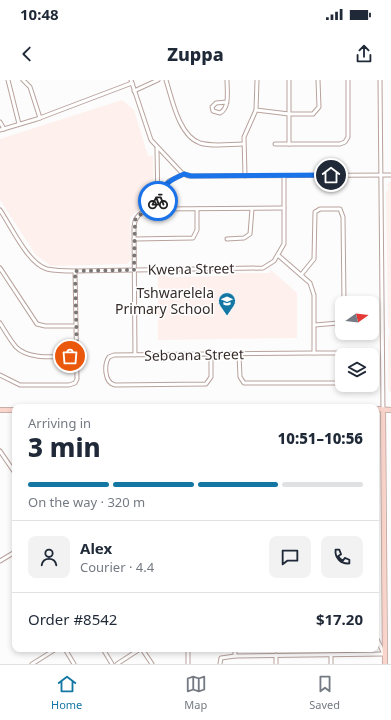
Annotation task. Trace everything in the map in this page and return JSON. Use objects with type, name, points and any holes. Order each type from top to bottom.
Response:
[{"type":"street","points":[[8,80],[19,124]]},
{"type":"street","points":[[23,80],[30,87],[40,118]]},
{"type":"street","points":[[134,91],[158,80]]},
{"type":"street","points":[[166,80],[178,117],[191,137],[206,144],[243,144]]},
{"type":"street","points":[[227,80],[227,102],[225,109],[222,112],[217,113],[212,111],[212,106],[216,103],[227,102]]},
{"type":"street","points":[[245,176],[243,144],[245,132],[256,110],[257,80]]},
{"type":"street","points":[[289,80],[289,144]]},
{"type":"street","points":[[256,110],[289,114],[310,114],[316,112],[319,107],[318,80]]},
{"type":"street","points":[[275,144],[343,143],[347,140],[348,80]]},
{"type":"street","points":[[380,80],[385,664]]},
{"type":"street","points":[[0,122],[2,130],[40,118],[131,82],[149,137],[157,148],[184,174],[191,176],[391,175]]},
{"type":"street","points":[[157,148],[158,209]]},
{"type":"street","points":[[158,198],[169,181],[184,174]]},
{"type":"street","points":[[284,176],[284,244],[279,256],[310,283],[314,290],[314,353]]},
{"type":"street","name":"Seboana Street","points":[[284,208],[158,209],[146,210],[137,217],[134,223],[135,355],[335,353]]},
{"type":"street","points":[[134,239],[193,238],[197,230],[197,209]]},
{"type":"street","points":[[227,239],[244,238],[250,234],[252,209]]},
{"type":"street","points":[[301,275],[314,259],[316,212],[320,209],[340,209],[343,217],[344,296]]},
{"type":"street","name":"Kwena Street","points":[[0,210],[30,256],[37,264],[52,270],[75,271],[263,268],[270,265],[279,256]]},
{"type":"street","points":[[0,268],[37,324],[45,326],[76,326]]},
{"type":"street","points":[[0,375],[20,385],[71,385],[75,383],[77,356],[75,271]]},
{"type":"street","points":[[0,323],[15,346],[27,353],[35,356],[77,356]]},
{"type":"street","points":[[315,325],[335,323]]},
{"type":"street","points":[[239,354],[240,377],[244,383],[335,383]]},
{"type":"street","points":[[135,355],[114,355],[108,359],[107,379],[110,384],[206,384],[211,377],[211,355]]},
{"type":"street","points":[[379,409],[391,410]]},
{"type":"street","points":[[0,410],[12,410]]},
{"type":"street","points":[[0,451],[12,469]]},
{"type":"street","points":[[0,561],[12,554]]},
{"type":"street","points":[[379,644],[384,654]]},
{"type":"street","points":[[32,664],[37,663],[52,652]]},
{"type":"street","points":[[67,652],[74,664]]},
{"type":"street","points":[[105,652],[112,664]]},
{"type":"street","points":[[117,664],[136,652]]},
{"type":"street","points":[[143,652],[152,664]]},
{"type":"street","points":[[188,652],[188,664]]},
{"type":"street","points":[[220,664],[221,658],[235,656],[384,654]]},
{"type":"street","points":[[331,655],[332,664]]},
{"type":"street","points":[[276,656],[276,664]]},
{"type":"shaded area","points":[[122,100],[134,110],[148,156],[153,156],[154,205],[143,205],[130,218],[131,260],[127,264],[51,266],[36,255],[0,200],[0,139]]},
{"type":"shaded area","points":[[390,181],[391,393],[388,389],[388,340],[390,330],[388,328],[386,192],[389,188],[387,185]]},
{"type":"shaded area","name":"Tshwarelela Primary School","points":[[271,270],[297,293],[297,338],[158,340],[158,274],[170,277],[228,276],[230,273],[269,273]]},
{"type":"way so far","points":[[70,356],[77,356],[75,271],[134,270],[135,220],[144,211],[158,209],[158,201]]},
{"type":"place","name":"Tshwarelela Primary School","points":[[227,316]]},
{"type":"route","points":[[158,201],[164,186],[173,178],[184,174],[188,176],[331,175]]}]
